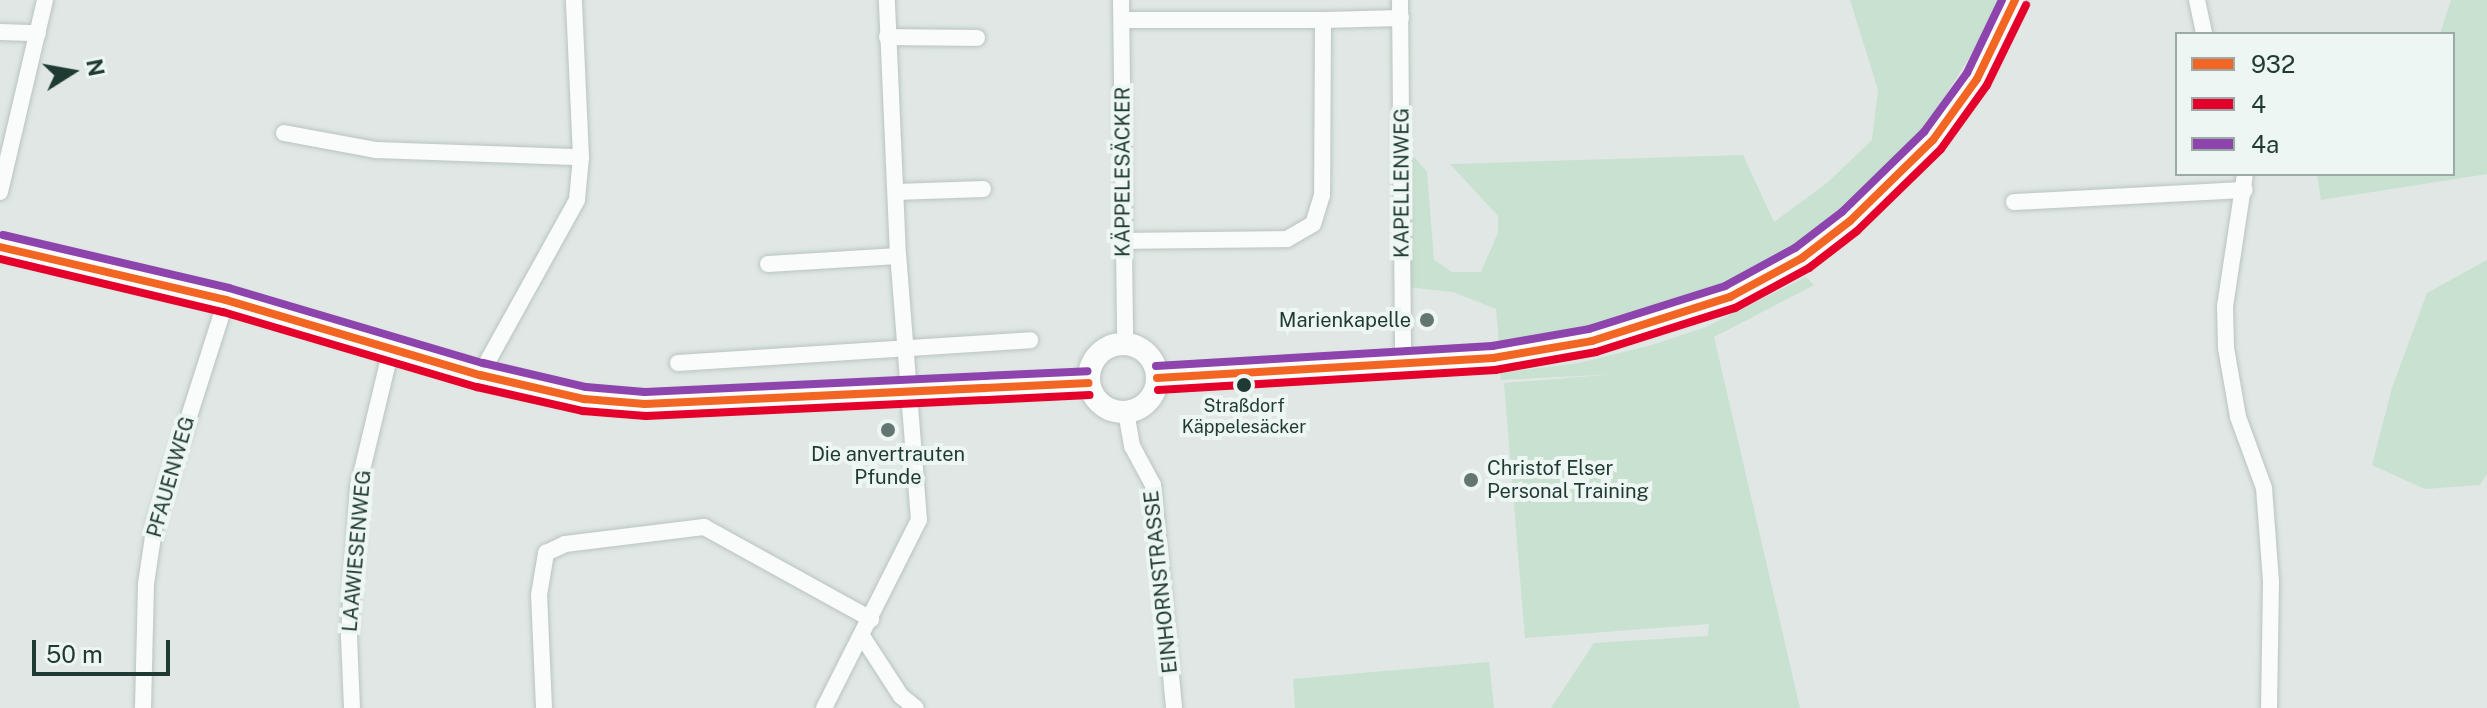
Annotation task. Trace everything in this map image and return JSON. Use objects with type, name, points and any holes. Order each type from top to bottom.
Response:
[{"type":"main road","points":[[1157,378],[1403,366],[1592,341],[1730,297],[1802,258],[1850,221],[1933,140],[1977,79],[2004,30],[2015,0]]},
{"type":"main road","points":[[0,247],[226,300],[480,375],[584,399],[645,404],[1089,383]]},
{"type":"main road","points":[[1125,344],[1144,350],[1157,378],[1149,401],[1126,412],[1098,403],[1089,383],[1100,352],[1125,344]]},
{"type":"street","points":[[0,192],[45,0]]},
{"type":"street","points":[[480,375],[577,200],[581,157],[574,0]]},
{"type":"street","points":[[824,708],[919,520],[898,256],[887,0]]},
{"type":"street","name":"KÄPPELESÄCKER","points":[[1121,0],[1125,344]]},
{"type":"street","name":"KAPELLENWEG","points":[[1400,0],[1403,366]]},
{"type":"street","points":[[2197,0],[2204,32]]},
{"type":"street","points":[[1122,20],[1401,18]]},
{"type":"street","points":[[1123,241],[1287,239],[1313,224],[1322,195],[1323,20]]},
{"type":"street","points":[[0,32],[38,33]]},
{"type":"street","points":[[887,37],[977,38]]},
{"type":"street","points":[[284,133],[376,150],[581,157]]},
{"type":"street","points":[[2014,202],[2245,182],[2225,306],[2226,348],[2238,417],[2264,488],[2271,582],[2269,708]]},
{"type":"street","points":[[896,192],[983,189]]},
{"type":"street","points":[[768,264],[898,256]]},
{"type":"street","name":"PFAUENWEG","points":[[143,708],[146,584],[155,523],[226,300]]},
{"type":"street","points":[[678,363],[1030,340]]},
{"type":"street","name":"LAAWIESENWEG","points":[[352,708],[349,636],[358,487],[391,350]]},
{"type":"street","name":"EINHORNSTRASSE","points":[[1126,412],[1132,446],[1153,485],[1174,708]]},
{"type":"street","points":[[544,708],[539,595],[546,553],[565,544],[704,527],[871,619]]},
{"type":"street","points":[[862,636],[901,696],[916,708]]},
{"type":"green space","points":[[1850,0],[1999,0],[1979,42],[1921,134],[1828,226],[1779,259],[1684,304],[1636,320],[1499,343],[1496,309],[1453,292],[1407,287],[1405,146],[1427,172],[1434,260],[1452,272],[1481,272],[1498,233],[1498,216],[1450,164],[1743,155],[1774,222],[1827,183],[1872,140],[1878,90]]},
{"type":"green space","points":[[2451,0],[2487,0],[2487,174],[2321,200],[2317,176],[2455,176],[2455,32],[2441,32]]},
{"type":"green space","points":[[2487,260],[2487,474],[2480,485],[2425,489],[2372,465],[2392,388],[2427,293]]},
{"type":"green space","points":[[1806,277],[1814,285],[1714,337],[1800,708],[1551,708],[1594,643],[1708,636],[1709,624],[1525,638],[1504,383],[1617,374],[1501,380],[1500,373],[1579,363],[1652,345],[1706,327]]},
{"type":"green space","points":[[1489,662],[1494,708],[1295,708],[1293,679]]},
{"type":"transit line","name":"4a","points":[[1156,366],[1492,346],[1589,329],[1725,286],[1795,248],[1842,212],[1924,132],[1967,73],[2002,0]]},
{"type":"transit line","name":"932","points":[[1157,378],[1493,358],[1592,341],[1730,297],[1802,258],[1850,221],[1933,140],[1977,79],[2015,0]]},
{"type":"transit line","name":"4","points":[[1158,390],[1495,370],[1596,352],[1735,308],[1809,268],[1857,231],[1941,149],[1987,85],[2026,5]]},
{"type":"transit line","name":"4a","points":[[3,235],[229,288],[483,363],[586,387],[645,392],[1088,371]]},
{"type":"transit line","name":"932","points":[[0,247],[226,300],[480,375],[584,399],[645,404],[1089,383]]},
{"type":"transit line","name":"4","points":[[0,259],[223,312],[477,387],[583,411],[646,416],[1090,395]]},
{"type":"place","name":"Marienkapelle","points":[[1427,320]]},
{"type":"place","name":"Straßdorf Käppelesäcker","points":[[1244,385]]},
{"type":"place","name":"Die anvertrauten Pfunde","points":[[888,430]]},
{"type":"place","name":"Christof Elser Personal Training","points":[[1471,480]]}]
